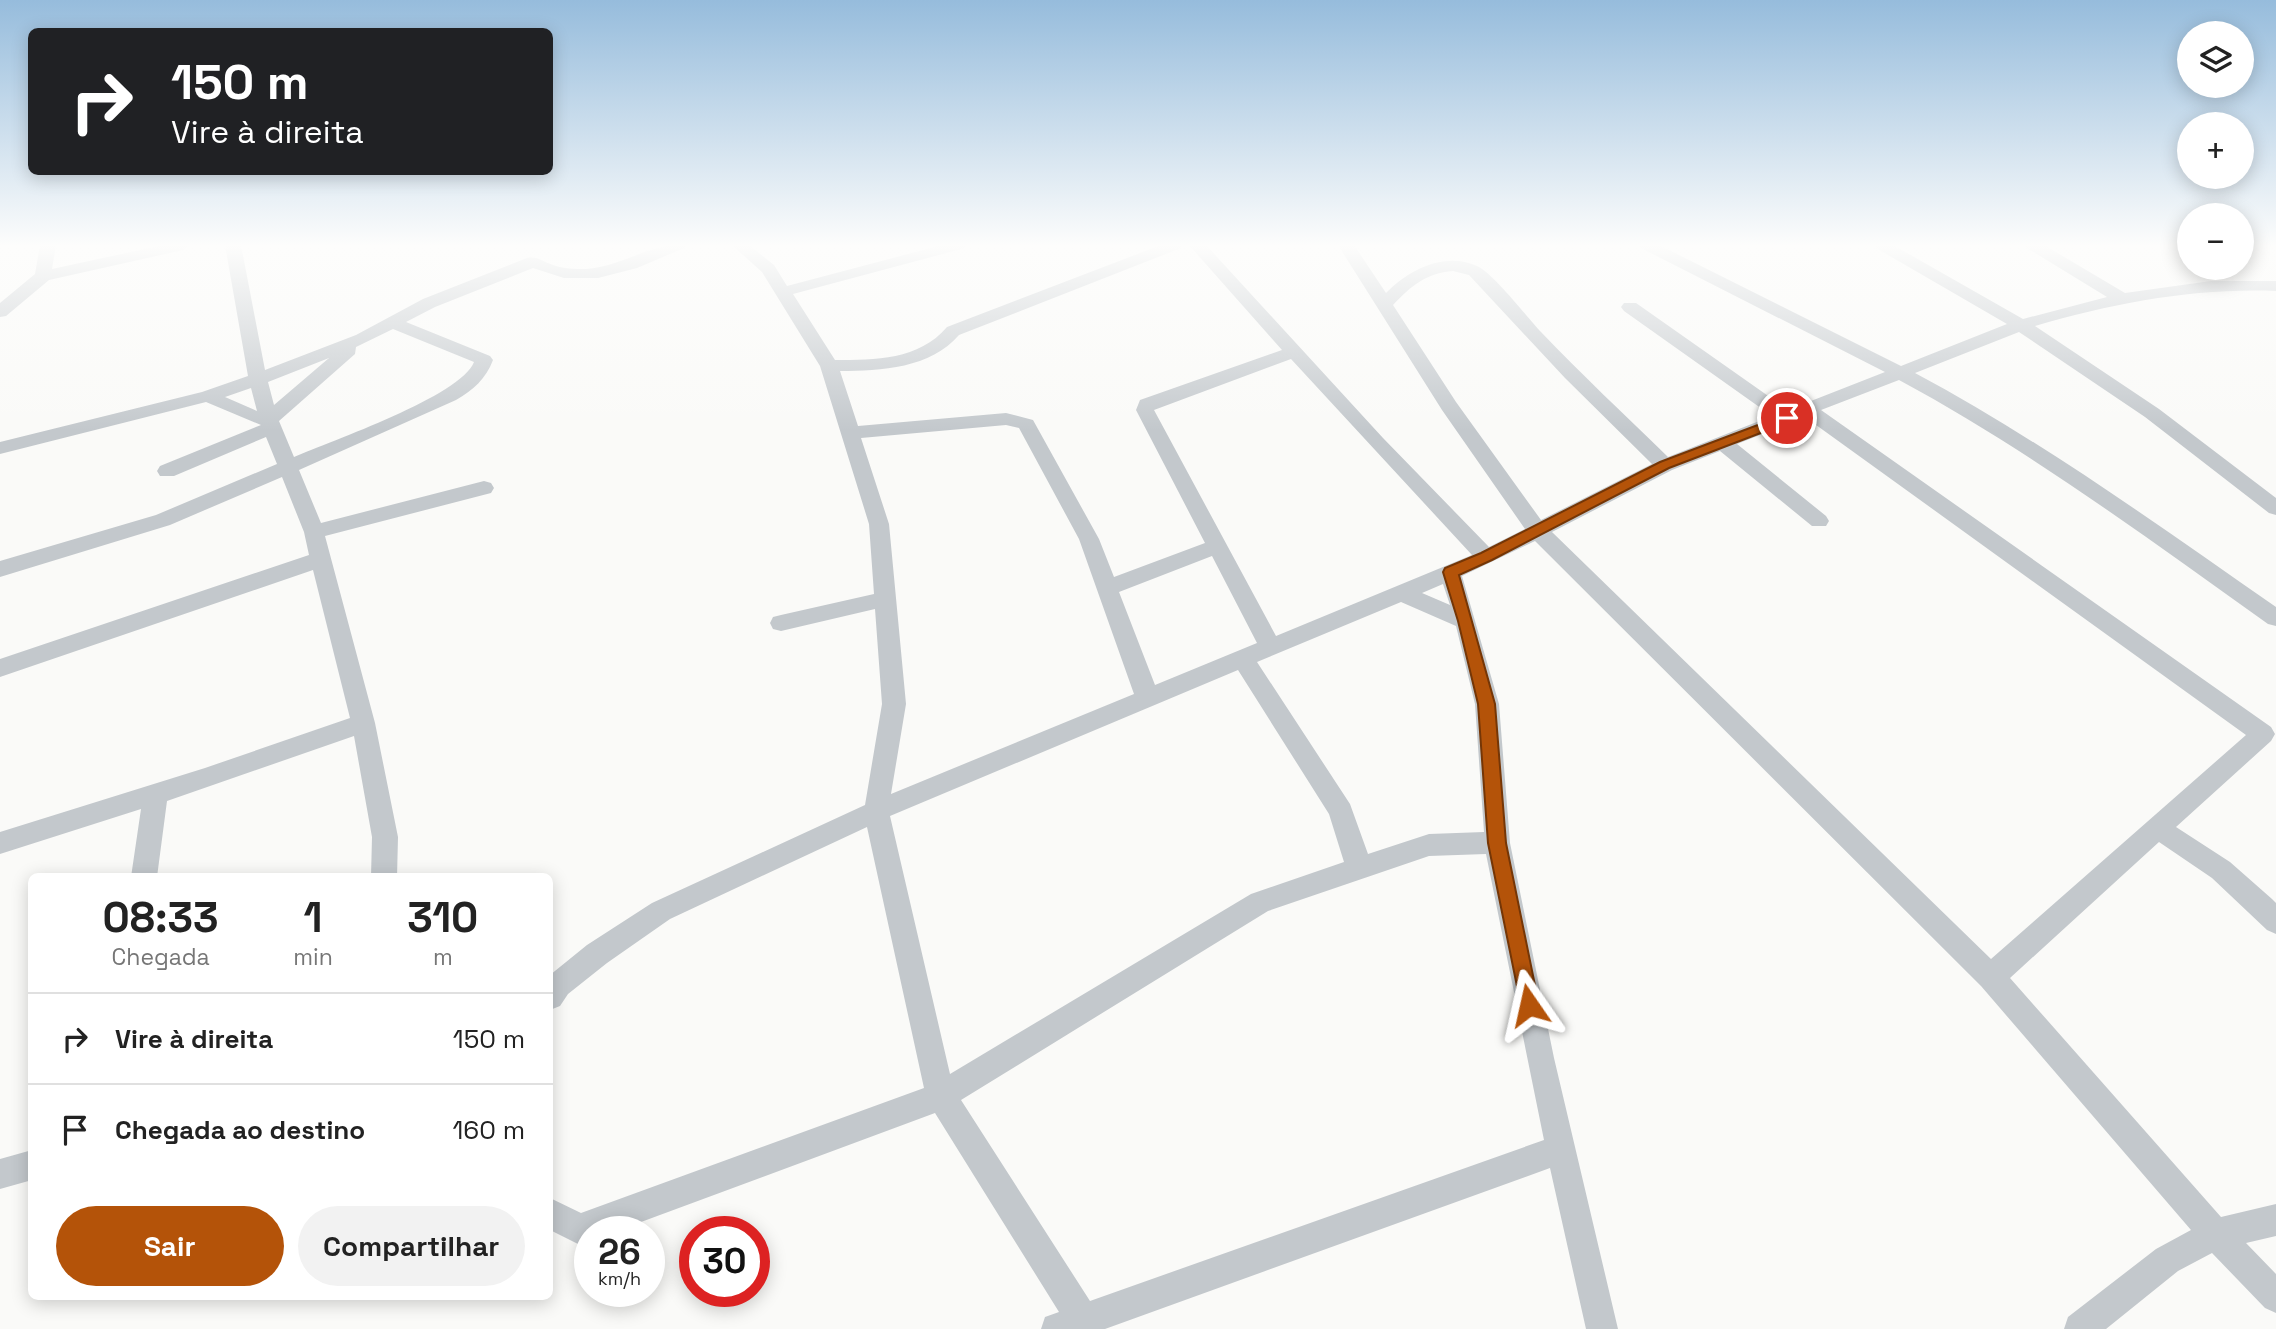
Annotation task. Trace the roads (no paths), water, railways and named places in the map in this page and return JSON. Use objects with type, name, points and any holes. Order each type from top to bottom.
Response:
[{"type":"street","points":[[245,307],[258,379],[271,424],[314,532],[363,723],[385,837],[384,873]]},
{"type":"street","points":[[0,448],[208,396],[362,339],[422,307]]},
{"type":"street","points":[[792,307],[829,366],[879,524],[894,704],[876,811],[941,1096],[1077,1326],[1560,1149]]},
{"type":"street","points":[[829,366],[871,366],[911,358],[942,344],[953,331],[1014,307]]},
{"type":"street","points":[[1254,307],[1487,557]]},
{"type":"street","points":[[1388,307],[1449,406],[1536,529],[1992,976],[2216,1234],[2276,1297]]},
{"type":"street","points":[[1509,307],[1571,374],[1665,465]]},
{"type":"street","points":[[1630,307],[1797,414],[2269,739],[2158,829],[1992,976]]},
{"type":"street","points":[[1772,307],[1903,373],[1983,419],[2276,618]]},
{"type":"street","points":[[1990,307],[2152,413],[2276,508]]},
{"type":"street","points":[[553,992],[558,985],[597,954],[661,911],[876,811],[1487,557],[1536,529],[1665,465],[2021,325],[2088,307]]},
{"type":"street","points":[[0,569],[163,520],[421,410],[474,379],[482,370],[484,360],[393,323]]},
{"type":"street","points":[[167,471],[271,424],[362,339]]},
{"type":"street","points":[[1271,648],[1145,406],[1294,352]]},
{"type":"street","points":[[208,396],[271,424]]},
{"type":"street","points":[[850,433],[1006,419],[1026,424],[1089,539],[1148,699]]},
{"type":"street","points":[[1723,443],[1819,521]]},
{"type":"street","points":[[314,532],[484,488]]},
{"type":"street","points":[[1108,588],[1218,547]]},
{"type":"street","points":[[0,668],[322,559]]},
{"type":"street","points":[[1450,572],[1466,621],[1487,704],[1497,843],[1560,1149],[1602,1329]]},
{"type":"street","points":[[1402,593],[1466,621]]},
{"type":"street","points":[[781,623],[885,599]]},
{"type":"street","points":[[1244,660],[1341,811],[1359,868]]},
{"type":"street","points":[[0,843],[155,794],[363,723]]},
{"type":"street","points":[[145,873],[155,794]]},
{"type":"street","points":[[2158,829],[2205,856],[2258,900],[2276,922]]},
{"type":"street","points":[[553,1216],[580,1229],[941,1096],[1247,908],[1429,845],[1497,843]]},
{"type":"street","points":[[0,1174],[28,1167]]},
{"type":"street","points":[[2080,1329],[2167,1260],[2216,1234],[2276,1220]]}]
